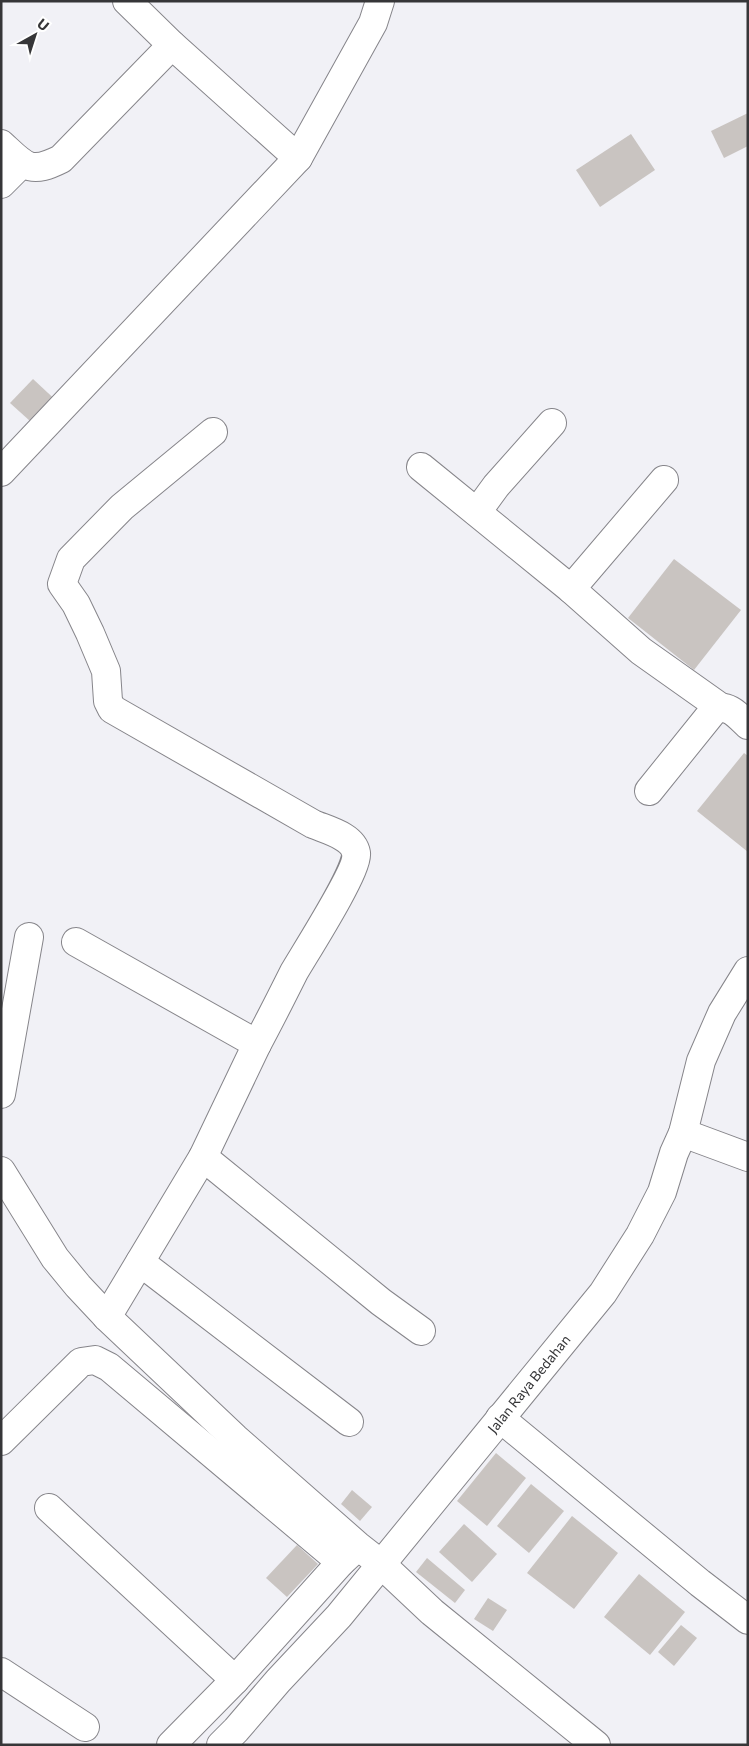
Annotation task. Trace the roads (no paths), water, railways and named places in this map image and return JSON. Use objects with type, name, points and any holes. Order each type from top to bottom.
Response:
[{"type":"street","points":[[127,1],[172,45],[298,158]]},
{"type":"street","points":[[1,472],[298,158],[373,22],[380,1]]},
{"type":"street","points":[[1,144],[22,163],[34,168],[49,165],[61,159],[172,45]]},
{"type":"street","points":[[1,184],[22,163]]},
{"type":"street","points":[[476,512],[496,486],[552,423]]},
{"type":"street","points":[[107,1317],[203,1157],[294,974],[356,861],[356,852],[353,846],[343,836],[314,824],[112,709],[108,701],[106,671],[76,604],[62,584],[71,559],[122,507],[213,432]]},
{"type":"street","points":[[421,467],[571,589],[642,651],[720,707],[734,712],[748,726]]},
{"type":"street","points":[[571,589],[664,480]]},
{"type":"street","points":[[649,791],[715,709],[720,707]]},
{"type":"street","points":[[1,1094],[29,937]]},
{"type":"street","points":[[76,942],[258,1044]]},
{"type":"street","name":"Jalan Raya Bedahan","points":[[221,1745],[340,1616],[603,1293],[640,1235],[662,1192],[674,1153],[683,1133],[701,1061],[722,1013],[748,971]]},
{"type":"street","points":[[683,1133],[748,1157]]},
{"type":"street","points":[[203,1157],[382,1302],[421,1331]]},
{"type":"street","points":[[3,1177],[55,1258],[78,1286],[107,1317],[235,1438],[350,1554]]},
{"type":"street","points":[[140,1262],[349,1422]]},
{"type":"street","points":[[1,1441],[81,1362],[95,1360],[109,1367],[350,1554],[381,1564],[432,1612],[596,1745]]},
{"type":"street","points":[[500,1418],[647,1540],[748,1620]]},
{"type":"street","points":[[49,1508],[235,1680]]},
{"type":"street","points":[[171,1745],[235,1680],[350,1554]]},
{"type":"street","points":[[1,1672],[85,1727]]}]
